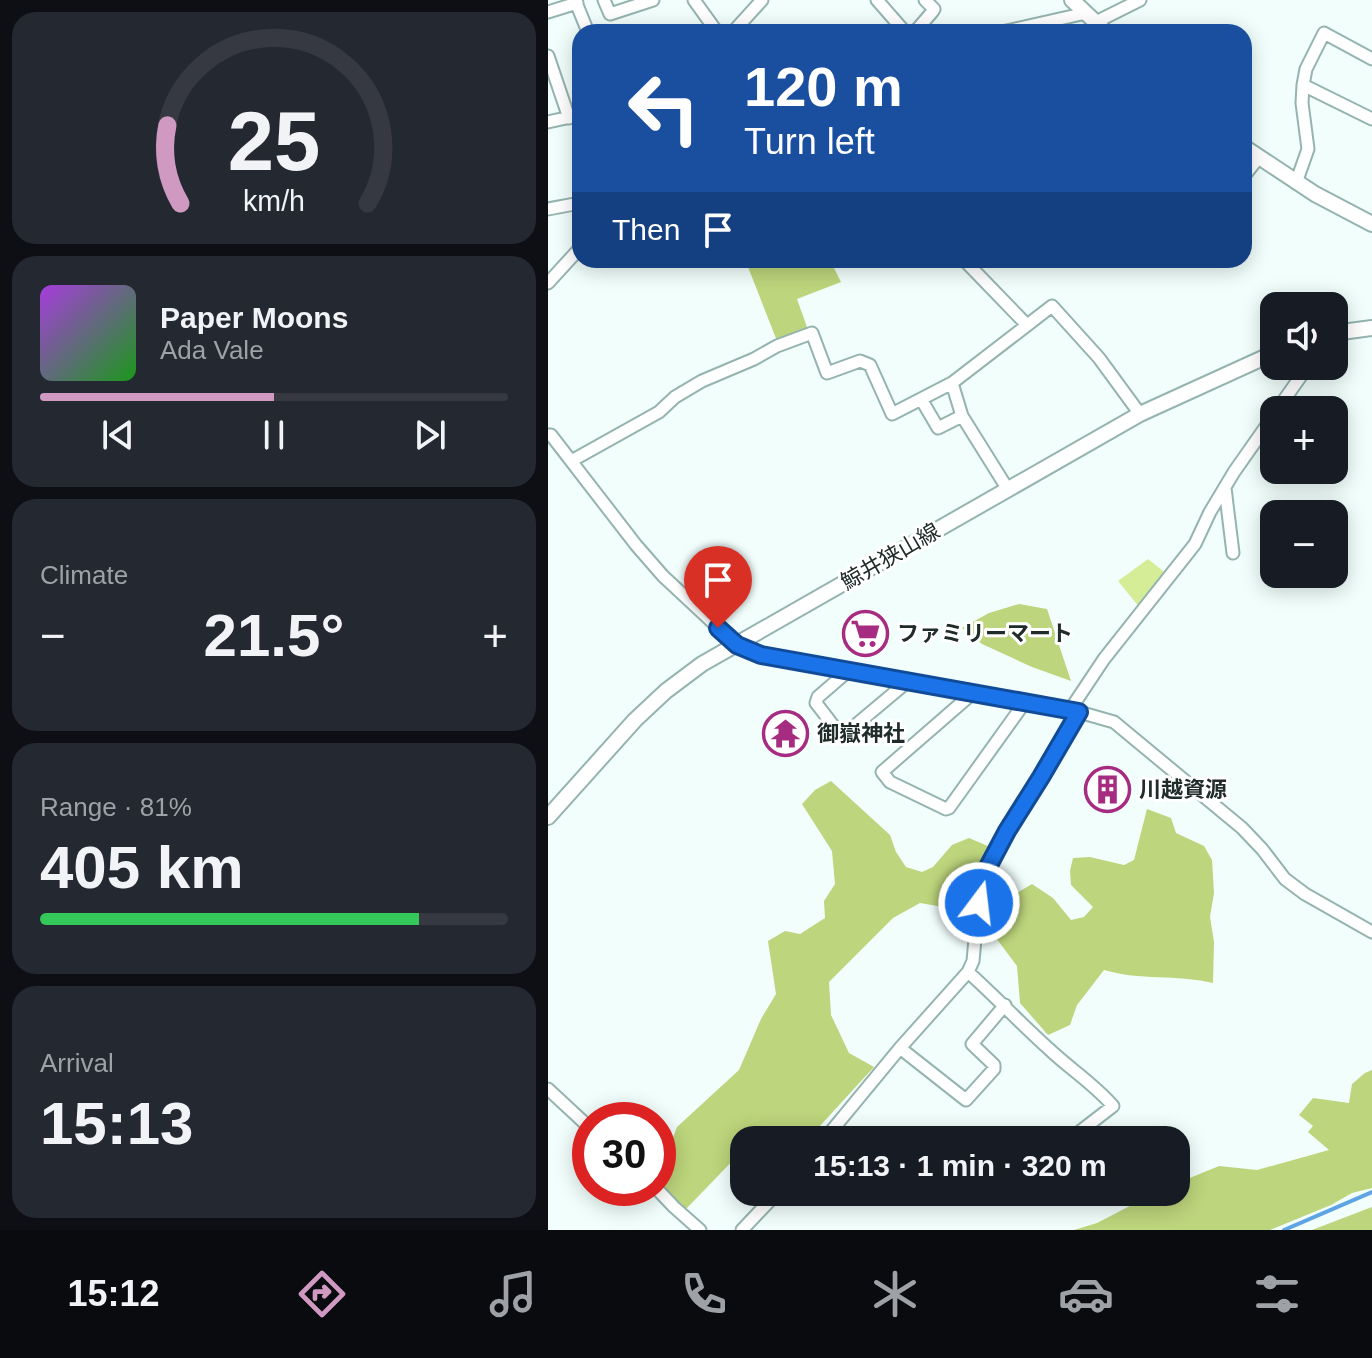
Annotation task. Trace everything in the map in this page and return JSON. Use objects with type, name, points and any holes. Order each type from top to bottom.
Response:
[{"type":"main road","points":[[1072,0],[1096,22]]},
{"type":"main road","points":[[1252,152],[1296,183],[1371,221]]},
{"type":"main road","points":[[1348,331],[1372,328]]},
{"type":"main road","name":"鯨井狭山線","points":[[548,817],[635,720],[702,664],[1140,414],[1260,359]]},
{"type":"street","points":[[604,0],[610,14],[653,0]]},
{"type":"street","points":[[694,0],[711,24]]},
{"type":"street","points":[[740,24],[762,0]]},
{"type":"street","points":[[877,0],[898,24]]},
{"type":"street","points":[[922,24],[934,9],[925,0]]},
{"type":"street","points":[[1096,22],[1140,0]]},
{"type":"street","points":[[548,12],[576,2],[585,24]]},
{"type":"street","points":[[1296,183],[1308,149],[1303,85],[1306,69],[1324,33],[1372,59]]},
{"type":"street","points":[[548,56],[572,111]]},
{"type":"street","points":[[1303,85],[1372,119]]},
{"type":"street","points":[[548,122],[572,116]]},
{"type":"street","points":[[1252,166],[1259,157]]},
{"type":"street","points":[[548,209],[572,204]]},
{"type":"street","points":[[548,283],[572,257]]},
{"type":"street","points":[[972,268],[1026,324]]},
{"type":"street","points":[[573,460],[659,412],[675,397],[702,381],[812,333],[827,373],[860,361],[870,365],[892,414],[952,383],[1052,306],[1099,358],[1140,414]]},
{"type":"street","points":[[952,383],[962,416],[1007,488]]},
{"type":"street","points":[[921,399],[938,428],[962,416]]},
{"type":"street","points":[[549,434],[573,460],[663,576],[737,645],[761,655],[974,692],[1114,722],[1242,828],[1285,879],[1305,894],[1372,932]]},
{"type":"street","points":[[836,1126],[968,972],[973,961],[975,939],[972,924],[989,865],[1007,831],[1041,777],[1104,659],[1195,544],[1210,512],[1260,436]]},
{"type":"street","points":[[1225,488],[1233,553]]},
{"type":"street","points":[[848,671],[818,697],[816,703],[839,733],[845,734],[907,682]]},
{"type":"street","points":[[974,692],[882,772],[890,782],[949,808],[1025,702]]},
{"type":"street","points":[[968,972],[1113,1106],[1087,1126]]},
{"type":"street","points":[[900,1048],[966,1100],[994,1069],[994,1065],[972,1044],[1005,1005]]},
{"type":"street","points":[[548,1089],[572,1111]]},
{"type":"street","points":[[673,1206],[700,1230]]},
{"type":"street","points":[[742,1230],[765,1206]]},
{"type":"green space","points":[[748,268],[834,268],[841,282],[797,299],[808,330],[777,341]]},
{"type":"green space","points":[[1148,559],[1168,575],[1140,608],[1118,581]]},
{"type":"green space","points":[[1019,604],[1047,609],[1071,681],[982,644],[962,628],[989,613]]},
{"type":"green space","points":[[831,781],[890,835],[906,867],[922,872],[933,867],[952,845],[969,838],[990,847],[1003,878],[1015,894],[1032,884],[1053,898],[1071,920],[1084,917],[1093,907],[1071,885],[1073,858],[1090,857],[1124,865],[1134,860],[1147,809],[1171,818],[1176,833],[1204,846],[1212,860],[1214,893],[1210,917],[1214,942],[1213,983],[1104,970],[1077,1005],[1070,1025],[1048,1035],[1020,1003],[1017,966],[984,922],[955,909],[920,903],[893,918],[829,982],[831,1015],[849,1053],[874,1067],[820,1126],[730,1126],[730,1163],[686,1209],[676,1200],[677,1127],[739,1070],[761,1019],[776,994],[768,941],[785,931],[800,934],[825,918],[824,901],[835,884],[832,851],[802,804],[815,790]]},
{"type":"green space","points":[[1372,1070],[1372,1188],[1352,1193],[1270,1230],[1074,1230],[1097,1223],[1130,1206],[1190,1206],[1190,1178],[1219,1166],[1257,1170],[1329,1150],[1308,1132],[1313,1126],[1299,1115],[1313,1098],[1349,1103],[1352,1084]]},
{"type":"green space","points":[[1372,1207],[1372,1230],[1312,1230]]},
{"type":"waterway","points":[[1284,1230],[1372,1192]]},
{"type":"place","name":"ファミリーマート","points":[[866,633]]},
{"type":"place","name":"御嶽神社","points":[[786,733]]},
{"type":"place","name":"川越資源","points":[[1108,789]]},
{"type":"route","points":[[718,628],[737,645],[761,655],[1079,712],[989,865],[979,903]]}]
